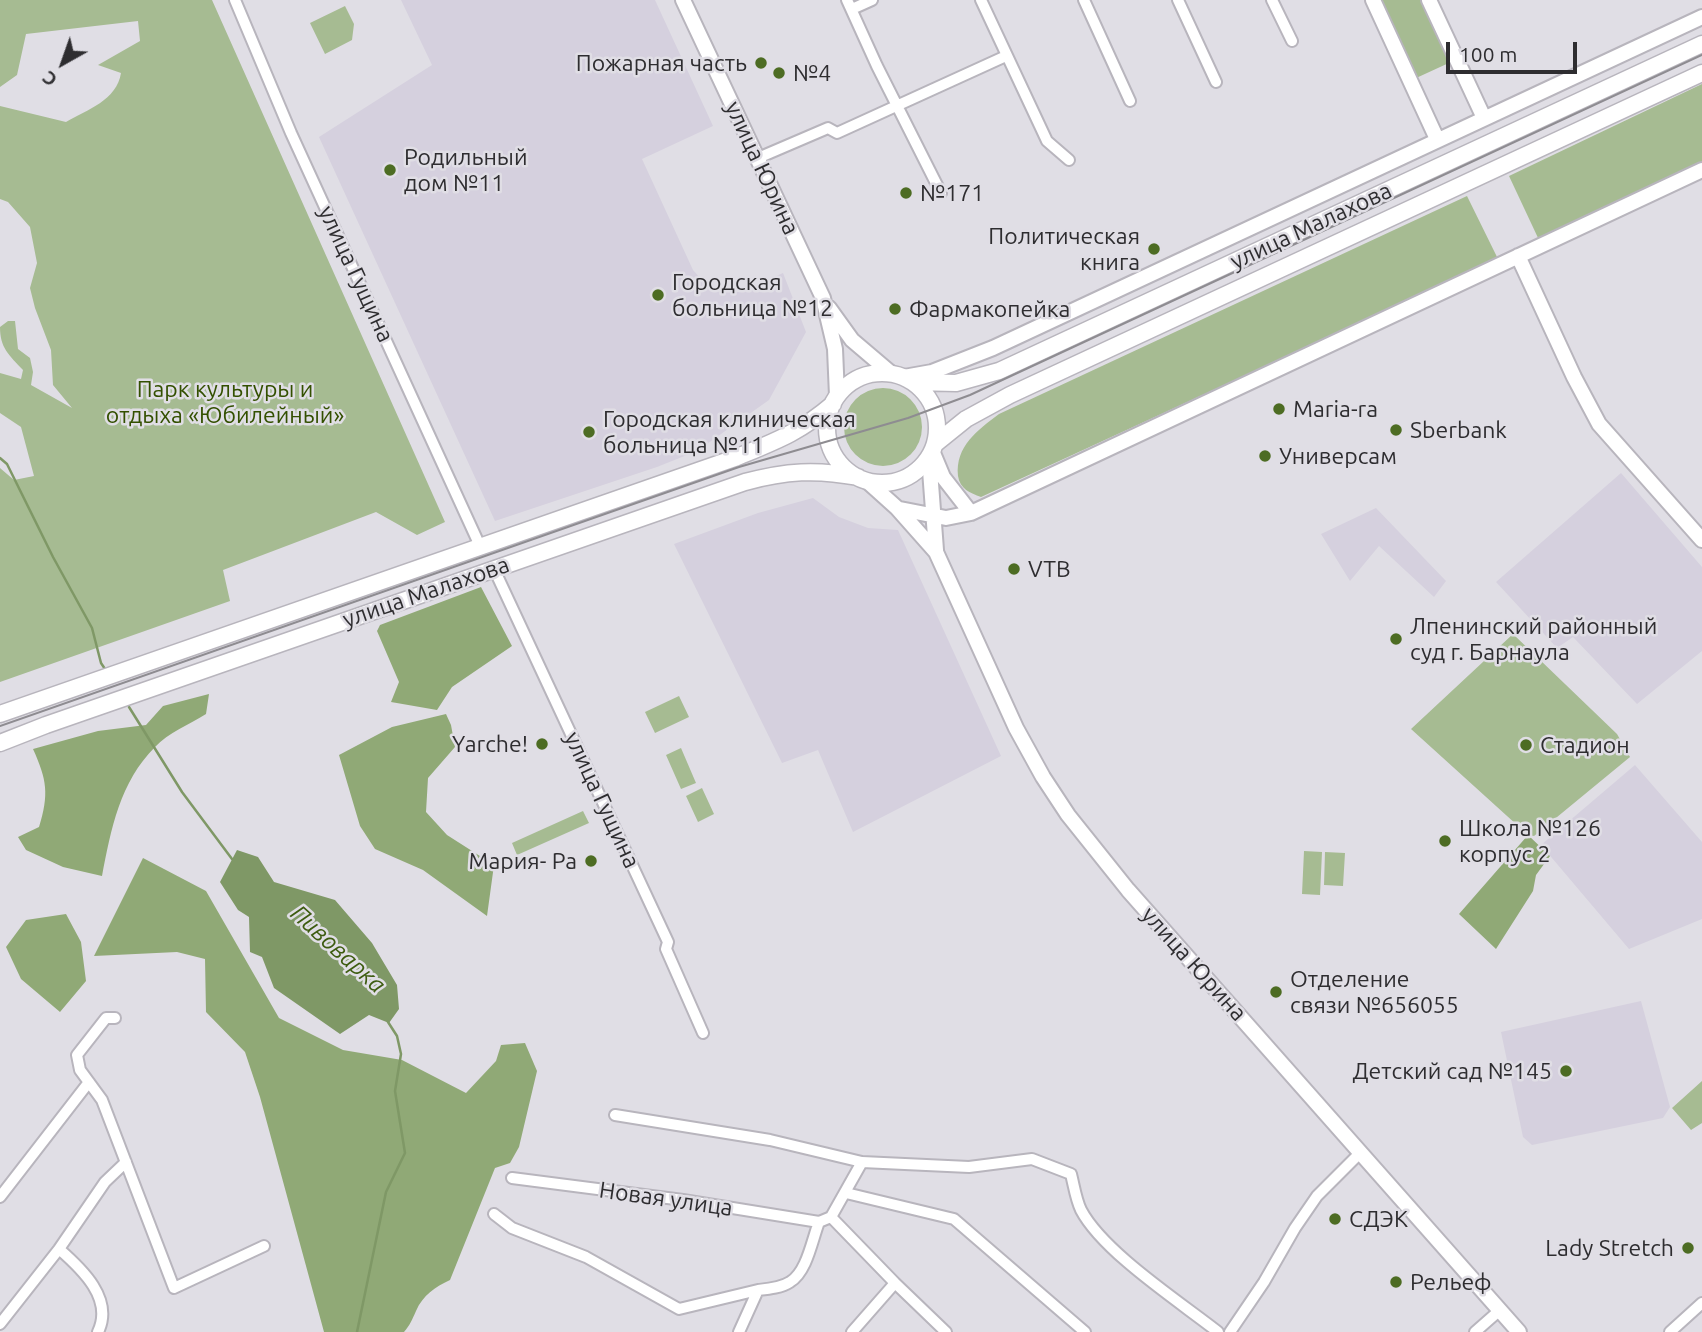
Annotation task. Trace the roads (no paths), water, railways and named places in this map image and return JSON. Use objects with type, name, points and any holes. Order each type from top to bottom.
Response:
[{"type":"main road","name":"улица Малахова","points":[[903,378],[956,383],[999,371],[1702,44]]},
{"type":"main road","name":"улица Малахова","points":[[932,450],[966,419],[1010,395],[1702,73]]},
{"type":"main road","points":[[872,374],[903,378],[929,399],[934,409],[937,424],[932,450],[912,474],[902,479],[878,483],[862,479],[841,464],[830,446],[827,422],[835,400],[844,388],[862,377],[872,374]]},
{"type":"main road","name":"улица Малахова","points":[[0,714],[735,458],[785,438],[808,425],[835,400]]},
{"type":"main road","name":"улица Малахова","points":[[0,743],[770,475],[809,470],[862,479]]},
{"type":"street","name":"улица Гущина","points":[[235,0],[291,133],[480,546]]},
{"type":"street","name":"улица Юрина","points":[[683,0],[823,298],[852,340],[903,378]]},
{"type":"street","points":[[872,0],[849,4],[941,193]]},
{"type":"street","points":[[981,0],[1047,141],[1069,160]]},
{"type":"street","points":[[1178,0],[1216,82]]},
{"type":"street","points":[[1272,0],[1292,41]]},
{"type":"street","points":[[1373,0],[1437,139]]},
{"type":"street","points":[[1429,0],[1484,118]]},
{"type":"street","points":[[1086,1],[1130,101]]},
{"type":"street","points":[[903,378],[932,372],[993,348],[1702,17]]},
{"type":"street","points":[[758,158],[828,128],[837,133],[1006,56]]},
{"type":"street","points":[[897,508],[946,518],[971,513],[1702,170]]},
{"type":"street","points":[[1518,256],[1574,377],[1600,424],[1702,540]]},
{"type":"street","name":"улица Юрина","points":[[823,298],[835,349],[835,400]]},
{"type":"street","name":"улица Юрина","points":[[932,450],[932,516],[936,552]]},
{"type":"street","points":[[932,450],[943,477],[971,513]]},
{"type":"street","name":"улица Юрина","points":[[862,479],[897,508],[936,552],[1016,728],[1068,815],[1128,890],[1519,1332]]},
{"type":"street","name":"улица Гущина","points":[[494,569],[662,928],[668,943],[666,949],[703,1033]]},
{"type":"street","points":[[114,1018],[106,1018],[77,1055],[80,1070],[102,1100],[174,1288],[264,1247]]},
{"type":"street","points":[[0,1197],[89,1082]]},
{"type":"street","points":[[615,1115],[770,1140],[862,1162],[969,1167],[1032,1159],[1071,1174],[1081,1209],[1096,1232],[1119,1254],[1218,1332]]},
{"type":"street","points":[[1230,1332],[1264,1282],[1294,1228],[1317,1196],[1361,1153]]},
{"type":"street","points":[[0,1324],[59,1248],[105,1182],[126,1162]]},
{"type":"street","points":[[494,1214],[512,1228],[586,1256],[679,1309],[782,1286],[792,1281],[801,1270],[819,1223],[831,1217],[862,1162]]},
{"type":"street","name":"Новая улица","points":[[512,1178],[683,1200],[819,1223]]},
{"type":"street","points":[[846,1193],[954,1219],[1085,1332]]},
{"type":"street","points":[[831,1217],[946,1332]]},
{"type":"street","points":[[59,1248],[79,1265],[93,1285],[103,1307],[104,1320],[98,1332]]},
{"type":"street","points":[[852,1332],[895,1283]]},
{"type":"street","points":[[738,1332],[758,1290]]},
{"type":"street","points":[[1670,1332],[1702,1303]]},
{"type":"street","points":[[1475,1332],[1500,1310]]},
{"type":"water","points":[[237,850],[258,857],[274,882],[335,900],[372,943],[397,985],[399,1009],[389,1023],[369,1015],[340,1034],[274,988],[262,957],[250,952],[249,917],[238,910],[220,882]]},
{"type":"waterway","name":"Пивоварка","points":[[0,458],[7,464],[92,628],[101,663],[107,672]]},
{"type":"waterway","name":"Пивоварка","points":[[129,707],[182,792],[232,859]]},
{"type":"waterway","name":"Пивоварка","points":[[357,1332],[386,1192],[405,1153],[395,1091],[401,1054],[397,1036],[388,1022]]},
{"type":"tram line","points":[[0,726],[739,467],[908,418],[970,395],[1702,55]]},
{"type":"place","name":"Пожарная часть","points":[[761,63]]},
{"type":"place","name":"№4","points":[[779,73]]},
{"type":"place","name":"Родильный дом №11","points":[[390,170]]},
{"type":"place","name":"№171","points":[[906,193]]},
{"type":"place","name":"Политическая книга","points":[[1154,249]]},
{"type":"place","name":"Городская больница №12","points":[[658,295]]},
{"type":"place","name":"Фармакопейка","points":[[895,309]]},
{"type":"place","name":"Maria-ra","points":[[1279,409]]},
{"type":"place","name":"Sberbank","points":[[1396,430]]},
{"type":"place","name":"Городская клиническая больница №11","points":[[589,432]]},
{"type":"place","name":"Универсам","points":[[1265,456]]},
{"type":"place","name":"VTB","points":[[1014,569]]},
{"type":"place","name":"Лпенинский районный суд г. Барнаула","points":[[1396,639]]},
{"type":"place","name":"Yarche!","points":[[542,744]]},
{"type":"place","name":"Стадион","points":[[1526,745]]},
{"type":"place","name":"Школа №126 корпус 2","points":[[1445,841]]},
{"type":"place","name":"Мария- Ра","points":[[591,861]]},
{"type":"place","name":"Отделение связи №656055","points":[[1276,992]]},
{"type":"place","name":"Детский сад №145","points":[[1566,1071]]},
{"type":"place","name":"СДЭК","points":[[1335,1219]]},
{"type":"place","name":"Lady Stretch","points":[[1688,1248]]},
{"type":"place","name":"Рельеф","points":[[1396,1282]]},
{"type":"park label","name":"Парк культуры и отдыха «Юбилейный»","points":[[225,402]]}]
